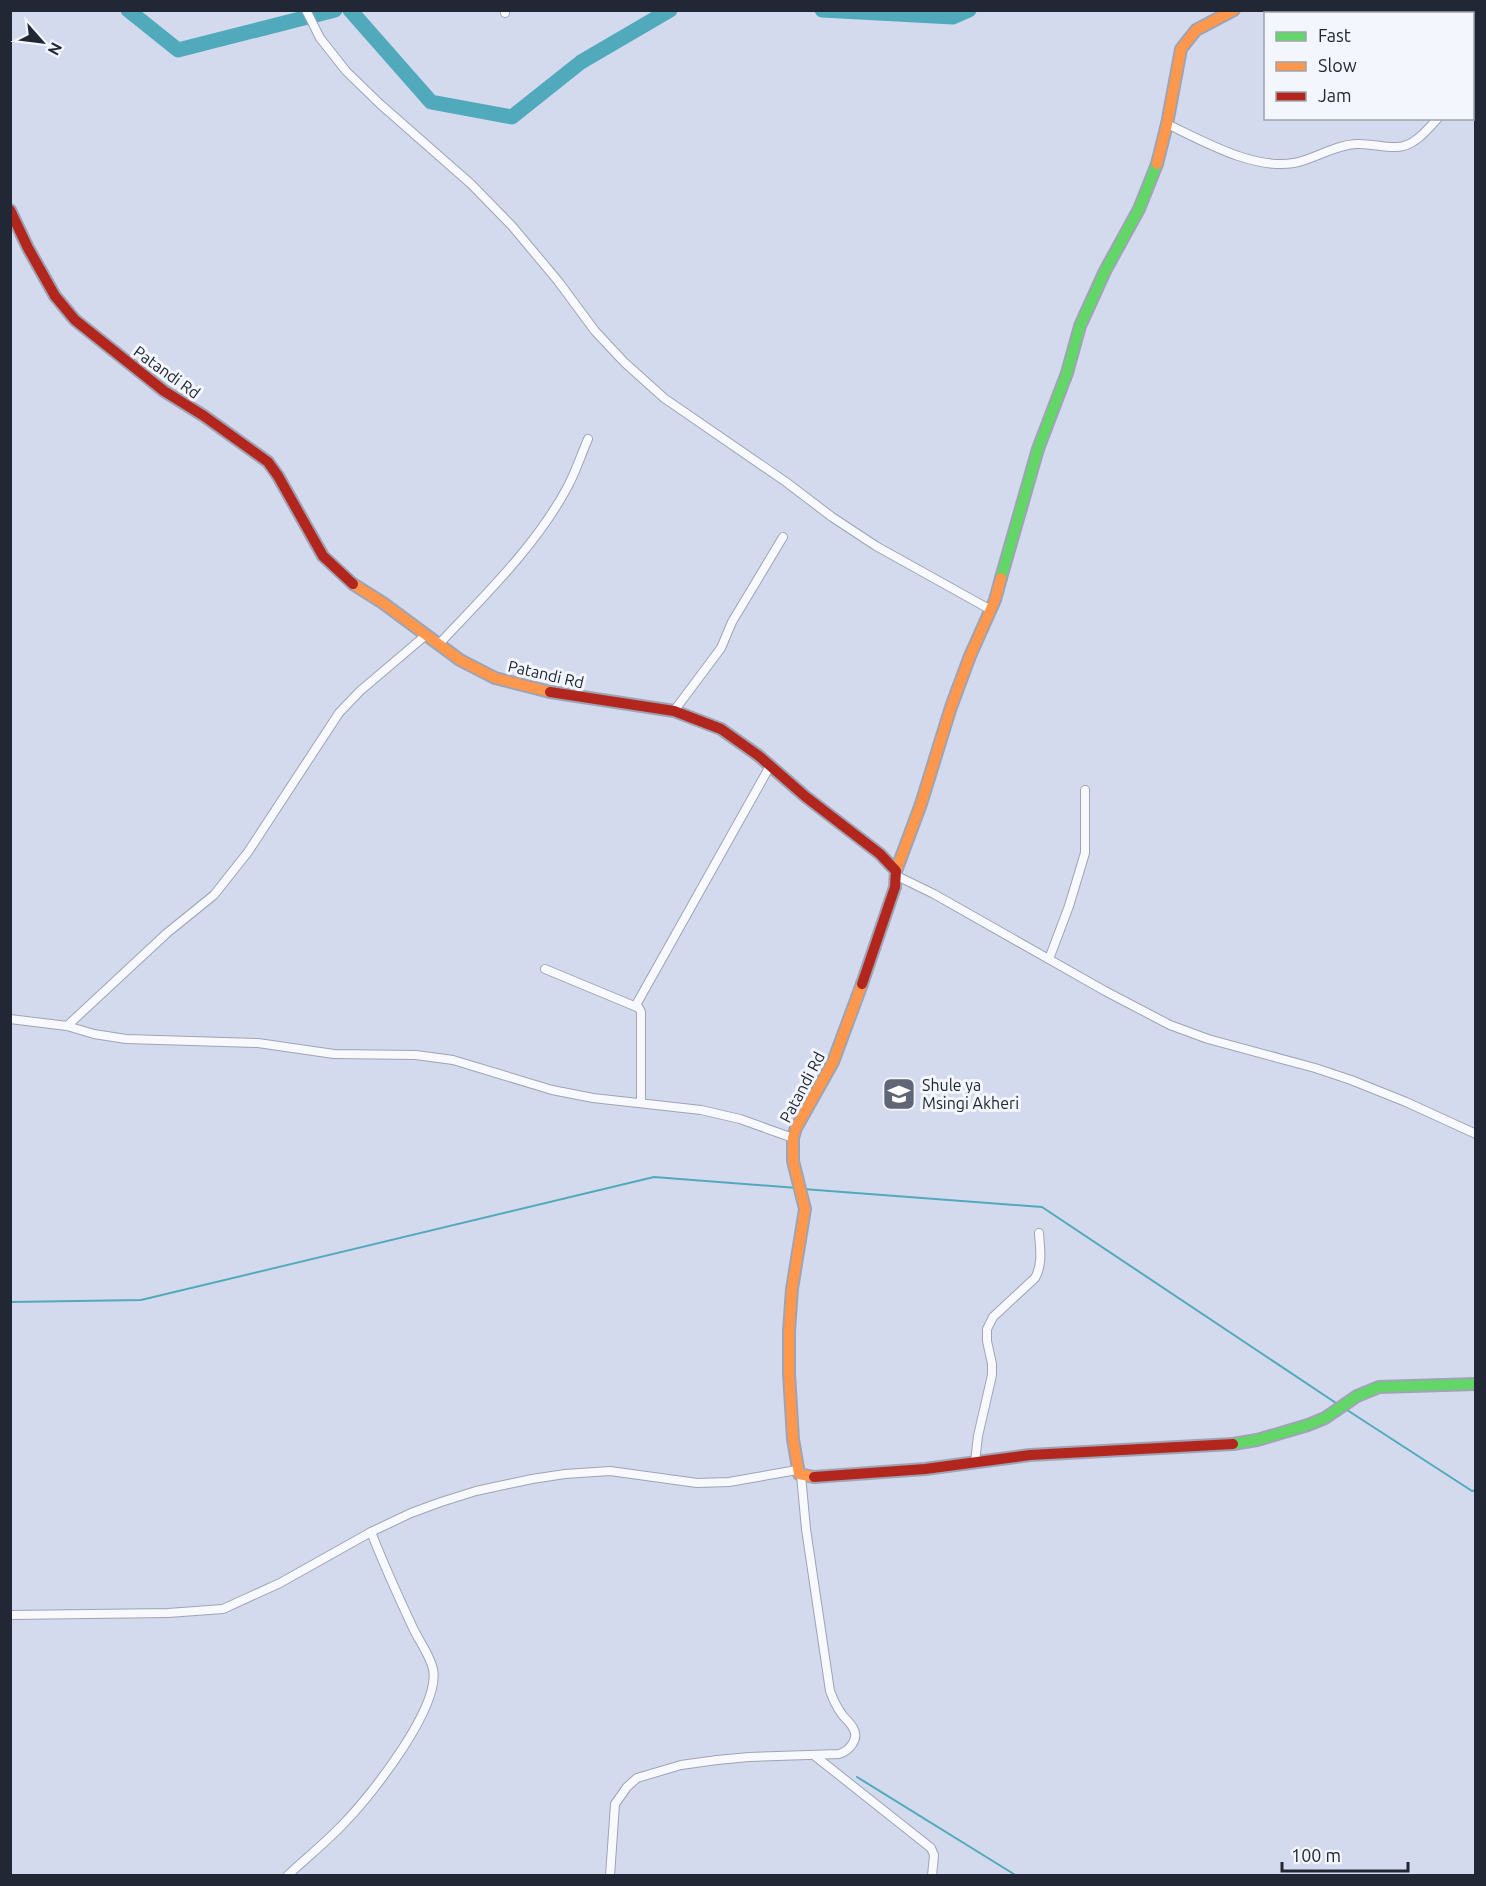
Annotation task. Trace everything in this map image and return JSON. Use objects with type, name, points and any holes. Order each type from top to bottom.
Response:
[{"type":"street","points":[[306,10],[320,38],[346,71],[471,184],[512,226],[558,281],[595,331],[645,382],[832,517],[876,546],[991,610]]},
{"type":"street","points":[[1234,10],[1205,25],[1185,40],[1178,59],[1161,152],[1146,195],[1105,271],[1080,326],[1067,373],[1038,449],[991,610],[951,706],[921,804],[896,874],[1123,1001],[1183,1030],[1351,1080],[1476,1134]]},
{"type":"street","points":[[1167,124],[1214,146],[1271,164],[1310,159],[1341,146],[1355,144],[1403,146],[1420,137],[1436,120]]},
{"type":"street","name":"Patandi Rd","points":[[10,210],[33,258],[55,296],[75,320],[164,391],[268,462],[329,563],[353,584],[471,666],[509,682],[581,698],[674,711],[721,729],[880,854],[896,874],[887,913],[847,1029],[793,1138],[793,1161],[804,1203],[792,1289],[789,1331],[790,1410],[799,1473]]},
{"type":"street","points":[[439,644],[496,583],[545,521],[568,486],[588,439]]},
{"type":"street","points":[[674,711],[721,648],[732,622],[783,537]]},
{"type":"street","points":[[67,1026],[167,933],[214,895],[248,852],[339,713],[360,691],[426,635]]},
{"type":"street","points":[[636,1005],[770,766]]},
{"type":"street","points":[[1049,959],[1066,915],[1085,854],[1087,822],[1085,790]]},
{"type":"street","points":[[545,969],[636,1005],[640,1012],[641,1103]]},
{"type":"street","points":[[10,1019],[67,1026],[94,1034],[126,1039],[258,1043],[334,1054],[416,1055],[453,1060],[552,1090],[593,1098],[701,1110],[740,1119],[793,1138]]},
{"type":"street","points":[[975,1462],[978,1436],[992,1376],[987,1329],[993,1317],[1035,1278],[1040,1265],[1039,1233]]},
{"type":"street","points":[[10,1615],[223,1610],[303,1571],[371,1532],[441,1502],[476,1491],[565,1474],[610,1471],[697,1483],[729,1482],[799,1473],[814,1477],[907,1471],[1030,1455],[1244,1443],[1324,1418],[1357,1396],[1379,1387],[1476,1384]]},
{"type":"street","points":[[610,1875],[615,1804],[627,1786],[637,1778],[681,1765],[717,1760],[790,1755],[833,1755],[846,1752],[856,1736],[855,1729],[836,1706],[830,1691],[799,1473]]},
{"type":"street","points":[[287,1875],[347,1820],[379,1783],[425,1711],[433,1687],[433,1667],[393,1585],[371,1532]]},
{"type":"street","points":[[815,1756],[931,1848],[934,1855],[932,1875]]},
{"type":"waterway","points":[[128,10],[178,50],[335,10]]},
{"type":"waterway","points":[[350,10],[431,102],[512,117],[581,62],[670,10]]},
{"type":"waterway","points":[[822,10],[953,17],[969,10]]},
{"type":"waterway","points":[[10,1302],[141,1300],[654,1177],[797,1188]]},
{"type":"waterway","points":[[803,1189],[1042,1207],[1339,1405]]},
{"type":"waterway","points":[[1344,1408],[1472,1491],[1476,1490]]},
{"type":"waterway","points":[[857,1777],[1017,1876]]},
{"type":"traffic: fast","points":[[1001,578],[1038,449],[1067,373],[1080,326],[1105,271],[1139,209],[1157,164]]},
{"type":"traffic: fast","points":[[1233,1444],[1257,1440],[1308,1425],[1325,1418],[1357,1396],[1379,1387],[1476,1384]]},
{"type":"traffic: slow","points":[[1157,164],[1181,49],[1196,30],[1234,10]]},
{"type":"traffic: slow","points":[[896,871],[921,804],[951,707],[970,656],[995,600],[1001,578]]},
{"type":"traffic: slow","points":[[353,584],[383,603],[460,660],[495,678],[550,692]]},
{"type":"traffic: slow","points":[[814,1477],[799,1474],[793,1439],[789,1331],[792,1289],[805,1209],[793,1161],[793,1138],[796,1128],[833,1062],[862,984]]},
{"type":"traffic: jam","points":[[10,210],[55,296],[75,320],[164,391],[204,416],[268,462],[323,556],[353,584]]},
{"type":"traffic: jam","points":[[550,692],[674,711],[721,729],[759,756],[806,797],[880,854],[896,871],[895,887],[862,984]]},
{"type":"traffic: jam","points":[[814,1477],[925,1469],[1030,1455],[1233,1444]]},
{"type":"place","name":"Shule ya Msingi Akheri","points":[[899,1094]]}]
